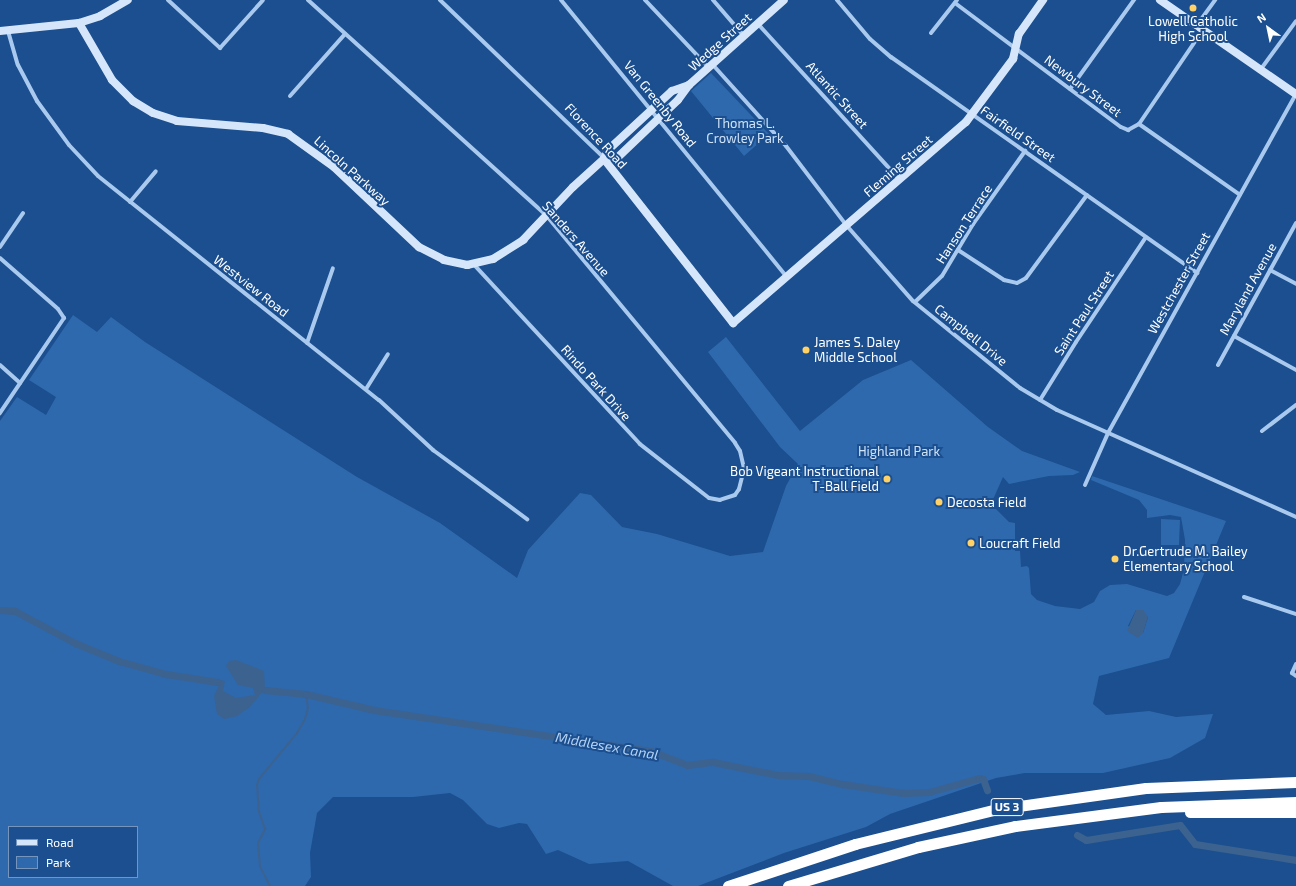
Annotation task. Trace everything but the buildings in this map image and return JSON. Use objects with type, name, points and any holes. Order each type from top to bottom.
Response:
[{"type":"highway","name":"US 3","points":[[728,886],[873,838],[1005,808],[1146,788],[1295,781]]},
{"type":"highway","name":"US 3","points":[[788,886],[847,867],[942,841],[1015,826],[1112,812],[1210,804],[1296,802]]},
{"type":"highway","points":[[1112,812],[1296,812]]},
{"type":"street","points":[[4,31],[79,23],[100,16],[128,0]]},
{"type":"street","points":[[168,0],[220,48],[263,0]]},
{"type":"street","name":"Sanders Avenue","points":[[308,0],[546,215],[740,452],[744,469],[739,489],[728,499],[716,499]]},
{"type":"street","name":"Florence Road","points":[[440,0],[604,159],[732,323]]},
{"type":"street","name":"Van Greenby Road","points":[[560,0],[652,109],[787,277]]},
{"type":"street","name":"Campbell Drive","points":[[644,0],[711,66],[786,146],[847,226],[915,302],[1020,388],[1040,400],[1108,433],[1296,517]]},
{"type":"street","points":[[713,0],[744,36]]},
{"type":"street","name":"Wedge Street","points":[[659,118],[678,100],[689,85],[784,0]]},
{"type":"street","name":"Fairfield Street","points":[[837,0],[882,49],[1197,273]]},
{"type":"street","name":"Fleming Street","points":[[732,323],[847,226],[973,114],[998,81],[1018,49],[1019,34],[1043,0]]},
{"type":"street","points":[[1070,89],[1134,0]]},
{"type":"street","points":[[1160,0],[1296,94]]},
{"type":"street","points":[[1215,0],[1200,28],[1139,124],[1240,195]]},
{"type":"street","points":[[931,33],[956,1]]},
{"type":"street","name":"Newbury Street","points":[[956,1],[1070,89],[1125,129],[1132,130],[1139,124]]},
{"type":"street","points":[[1260,69],[1296,20]]},
{"type":"street","name":"Lincoln Parkway","points":[[79,23],[112,80],[125,95],[141,107],[177,121],[263,128],[288,134],[334,167],[419,247],[444,260],[474,265],[493,259],[527,237],[546,215],[604,159],[608,150],[652,109]]},
{"type":"street","name":"Atlantic Street","points":[[758,24],[900,180]]},
{"type":"street","name":"Westview Road","points":[[4,31],[18,65],[47,116],[98,176],[366,390],[433,450],[527,519]]},
{"type":"street","points":[[290,96],[345,34]]},
{"type":"street","name":"Wedge Street","points":[[652,109],[672,92],[689,85]]},
{"type":"street","name":"Westchester Street","points":[[1085,485],[1108,433],[1296,94]]},
{"type":"street","name":"Lincoln Parkway","points":[[604,159],[617,158],[659,118]]},
{"type":"street","name":"Hanson Terrace","points":[[915,302],[942,276],[1025,151]]},
{"type":"street","points":[[130,202],[156,171]]},
{"type":"street","points":[[958,250],[1004,280],[1016,283],[1026,278],[1087,195]]},
{"type":"street","points":[[0,247],[23,213]]},
{"type":"street","name":"Maryland Avenue","points":[[1218,365],[1296,223]]},
{"type":"street","name":"Saint Paul Street","points":[[1040,400],[1146,237]]},
{"type":"street","points":[[0,258],[58,309],[64,318],[0,413]]},
{"type":"street","name":"Rindo Park Drive","points":[[474,265],[626,432],[692,486],[716,499]]},
{"type":"street","points":[[307,343],[333,268]]},
{"type":"street","points":[[1270,270],[1296,284]]},
{"type":"street","points":[[1234,336],[1296,370]]},
{"type":"street","points":[[366,390],[388,354]]},
{"type":"street","points":[[0,365],[20,383]]},
{"type":"street","points":[[1262,431],[1296,405]]},
{"type":"street","points":[[1244,597],[1296,614]]},
{"type":"street","points":[[1294,675],[1296,664]]},
{"type":"green space","name":"Thomas L. Crowley Park","points":[[711,73],[769,134],[744,156],[691,91]]},
{"type":"green space","name":"Highland Park","points":[[73,315],[97,332],[111,317],[145,342],[357,477],[440,523],[517,578],[528,550],[580,493],[591,495],[622,527],[657,534],[730,556],[763,552],[786,486],[798,464],[780,447],[708,352],[726,337],[800,431],[863,380],[911,360],[988,427],[1022,451],[1080,472],[1073,475],[1049,476],[1009,484],[1003,477],[991,504],[1009,522],[1015,523],[1015,551],[1020,551],[1021,567],[1027,566],[1029,568],[1031,594],[1037,600],[1055,606],[1080,609],[1094,602],[1100,591],[1110,585],[1127,584],[1167,596],[1174,593],[1180,584],[1184,569],[1185,540],[1181,517],[1170,515],[1147,518],[1147,510],[1139,500],[1091,480],[1092,476],[1226,521],[1169,658],[1099,676],[1093,704],[1106,715],[1149,711],[1176,717],[1213,714],[1205,738],[1170,758],[1103,773],[1025,773],[996,778],[890,814],[866,827],[784,853],[698,886],[673,886],[628,861],[589,864],[558,850],[546,854],[527,824],[519,823],[499,828],[487,824],[463,800],[450,793],[413,797],[333,797],[317,813],[310,853],[311,877],[305,886],[0,886],[0,421],[17,397],[46,415],[56,397],[29,380]],"holes":[[[1136,610],[1148,617],[1143,633],[1128,626]]]},
{"type":"green space","points":[[1161,519],[1180,520],[1179,545],[1161,545]]},
{"type":"shaded area","points":[[1136,610],[1143,610],[1148,617],[1143,633],[1138,638],[1127,631]]},
{"type":"shaded area","points":[[236,660],[264,671],[265,689],[250,707],[237,716],[224,719],[217,714],[214,696],[219,685],[216,679],[225,681],[223,691],[236,698],[255,695],[253,688],[238,685],[226,666],[229,661]]},
{"type":"waterway","points":[[0,610],[15,611],[75,643],[119,661],[166,674],[217,682]]},
{"type":"waterway","name":"Middlesex Canal","points":[[265,690],[306,694],[374,710],[651,751],[687,765],[713,762],[778,775],[809,776],[842,784],[903,793],[929,792],[979,778],[983,779],[987,790]]},
{"type":"waterway","points":[[270,886],[260,866],[258,843],[265,829],[259,812],[257,785],[259,779],[297,733],[305,719],[308,708],[306,694]]},
{"type":"waterway","name":"Middlesex Canal","points":[[1077,835],[1086,840],[1180,825],[1195,844],[1296,860]]},
{"type":"place","name":"Lowell Catholic High School","points":[[1193,8]]},
{"type":"place","name":"James S. Daley Middle School","points":[[806,350]]},
{"type":"place","name":"Bob Vigeant Instructional T-Ball Field","points":[[887,479]]},
{"type":"place","name":"Decosta Field","points":[[939,502]]},
{"type":"place","name":"Loucraft Field","points":[[971,543]]},
{"type":"place","name":"Dr.Gertrude M. Bailey Elementary School","points":[[1115,559]]}]
